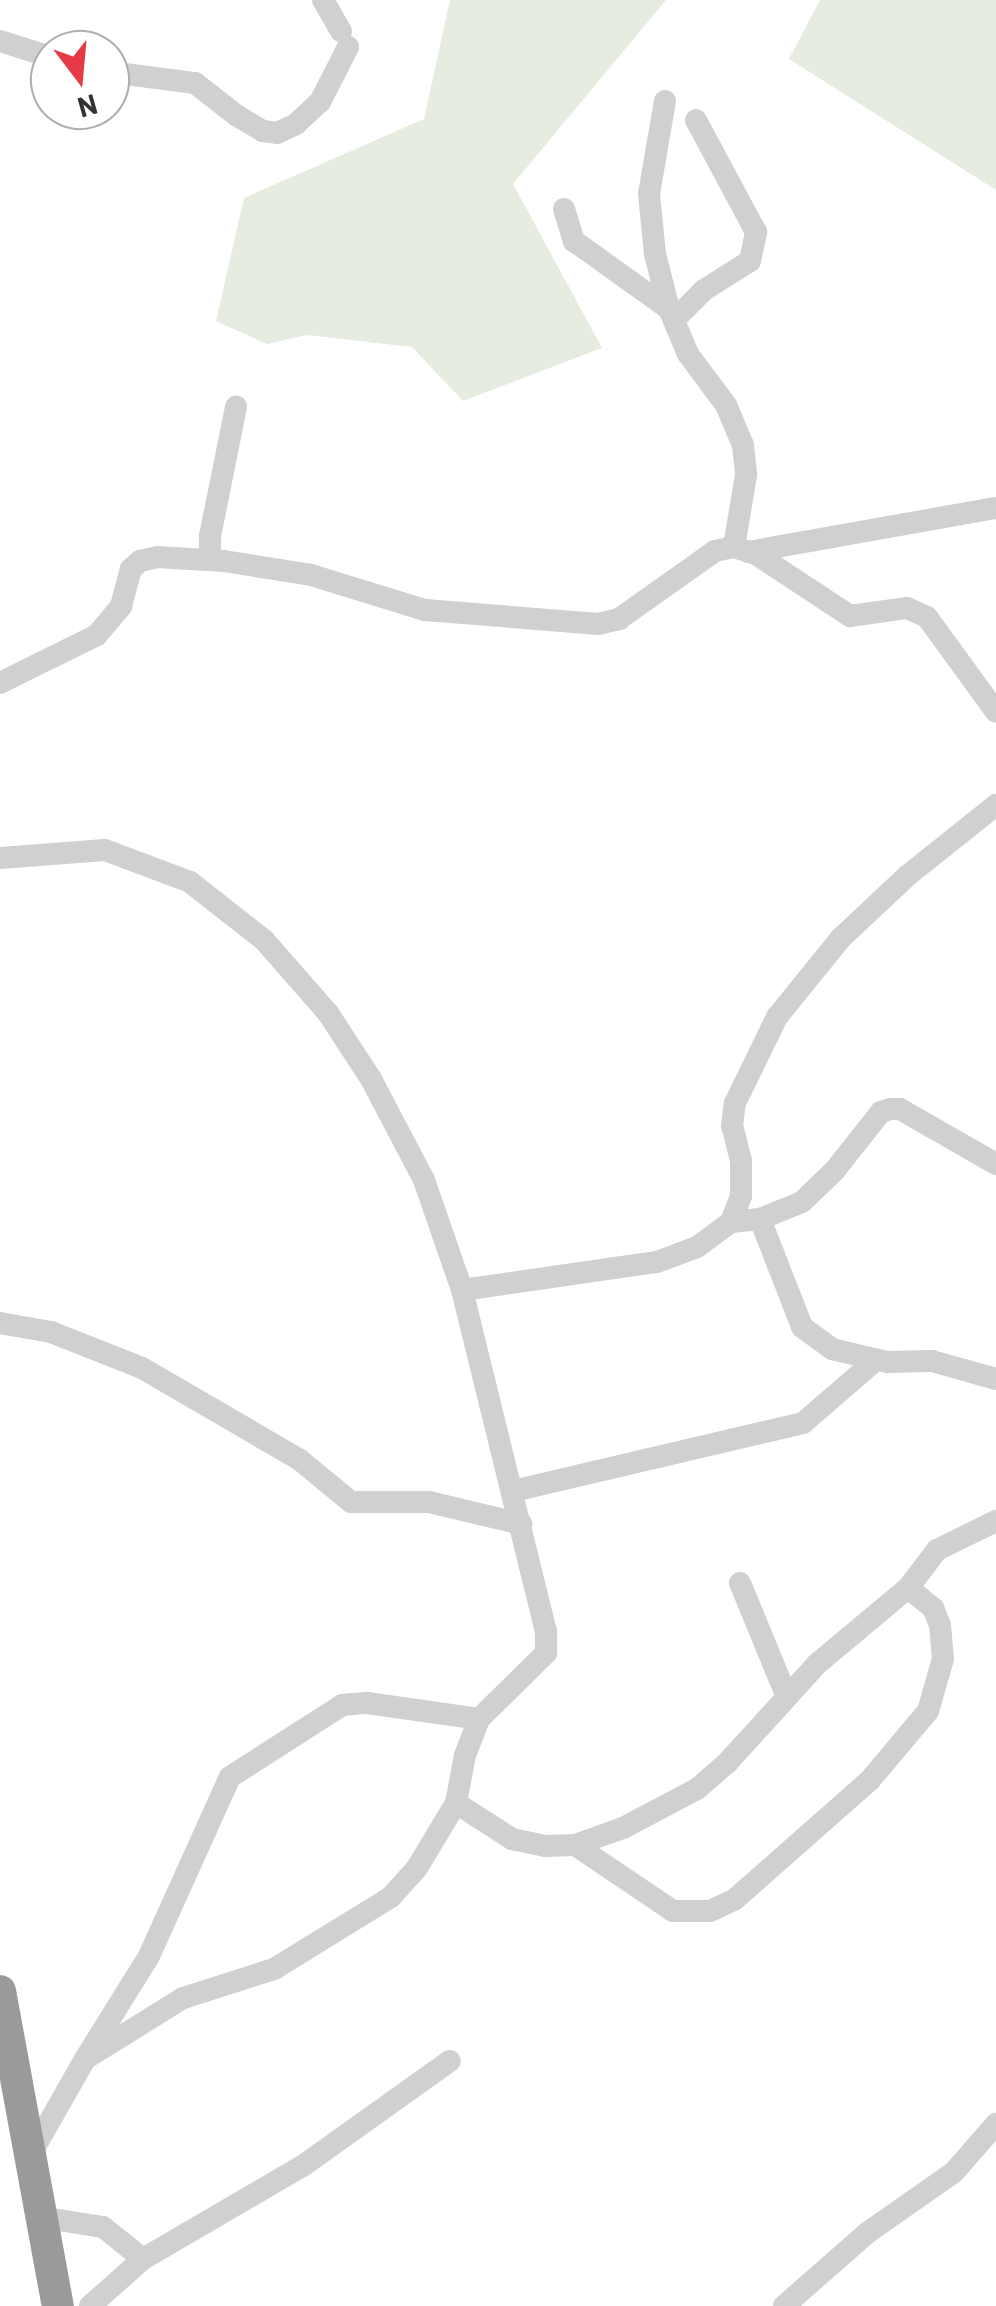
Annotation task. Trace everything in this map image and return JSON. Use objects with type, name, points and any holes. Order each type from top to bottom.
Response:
[{"type":"highway","points":[[0,1991],[58,2306]]},
{"type":"street","points":[[130,75],[195,83],[236,116],[263,131],[277,133],[296,124],[320,102],[344,39],[322,0]]},
{"type":"street","points":[[0,41],[30,51]]},
{"type":"street","points":[[665,100],[649,194],[655,254],[671,314],[688,354],[726,404],[743,445],[746,475],[741,549]]},
{"type":"street","points":[[671,314],[750,261],[756,232],[696,120]]},
{"type":"street","points":[[564,209],[574,241],[671,314]]},
{"type":"street","points":[[210,560],[210,536],[236,407]]},
{"type":"street","points":[[0,683],[96,636],[122,606],[124,583],[140,561],[157,557],[210,560],[311,575],[424,610],[598,624],[619,619],[714,551],[996,508]]},
{"type":"street","points":[[741,549],[850,616],[907,608],[927,617],[996,712]]},
{"type":"street","points":[[731,1222],[741,1196],[742,1161],[732,1126],[735,1102],[777,1017],[841,938],[907,876],[995,806]]},
{"type":"street","points":[[0,858],[105,850],[190,882],[264,940],[328,1013],[371,1078],[424,1180],[462,1290],[546,1631],[546,1654],[479,1720],[465,1755],[456,1803],[417,1868],[391,1897],[274,1969],[183,1998],[85,2059]]},
{"type":"street","points":[[462,1290],[656,1262],[698,1247],[731,1222],[760,1219],[802,1202],[835,1170],[880,1112],[891,1109],[900,1109],[996,1164]]},
{"type":"street","points":[[760,1219],[802,1327],[832,1349],[876,1360],[932,1361],[996,1378]]},
{"type":"street","points":[[0,1323],[51,1332],[142,1368],[300,1460],[350,1502],[429,1502],[521,1524]]},
{"type":"street","points":[[513,1491],[803,1423],[876,1360]]},
{"type":"street","points":[[456,1803],[512,1839],[544,1846],[575,1845],[623,1828],[697,1788],[727,1763],[817,1664],[908,1588],[937,1550],[996,1520]]},
{"type":"street","points":[[740,1583],[787,1697]]},
{"type":"street","points":[[575,1845],[673,1912],[710,1911],[734,1900],[870,1780],[928,1711],[943,1659],[940,1624],[932,1608],[908,1588]]},
{"type":"street","points":[[28,2159],[149,1956],[230,1776],[342,1705],[367,1703],[479,1720]]},
{"type":"street","points":[[90,2306],[143,2259],[304,2165],[450,2061]]},
{"type":"street","points":[[784,2306],[867,2233],[954,2172],[996,2124]]},
{"type":"street","points":[[40,2217],[103,2227],[143,2259]]},
{"type":"shaded area","points":[[450,0],[666,0],[513,184],[602,348],[463,401],[412,347],[307,335],[267,344],[216,321],[244,198],[424,119]]},
{"type":"shaded area","points":[[820,0],[996,0],[996,190],[789,59]]}]
